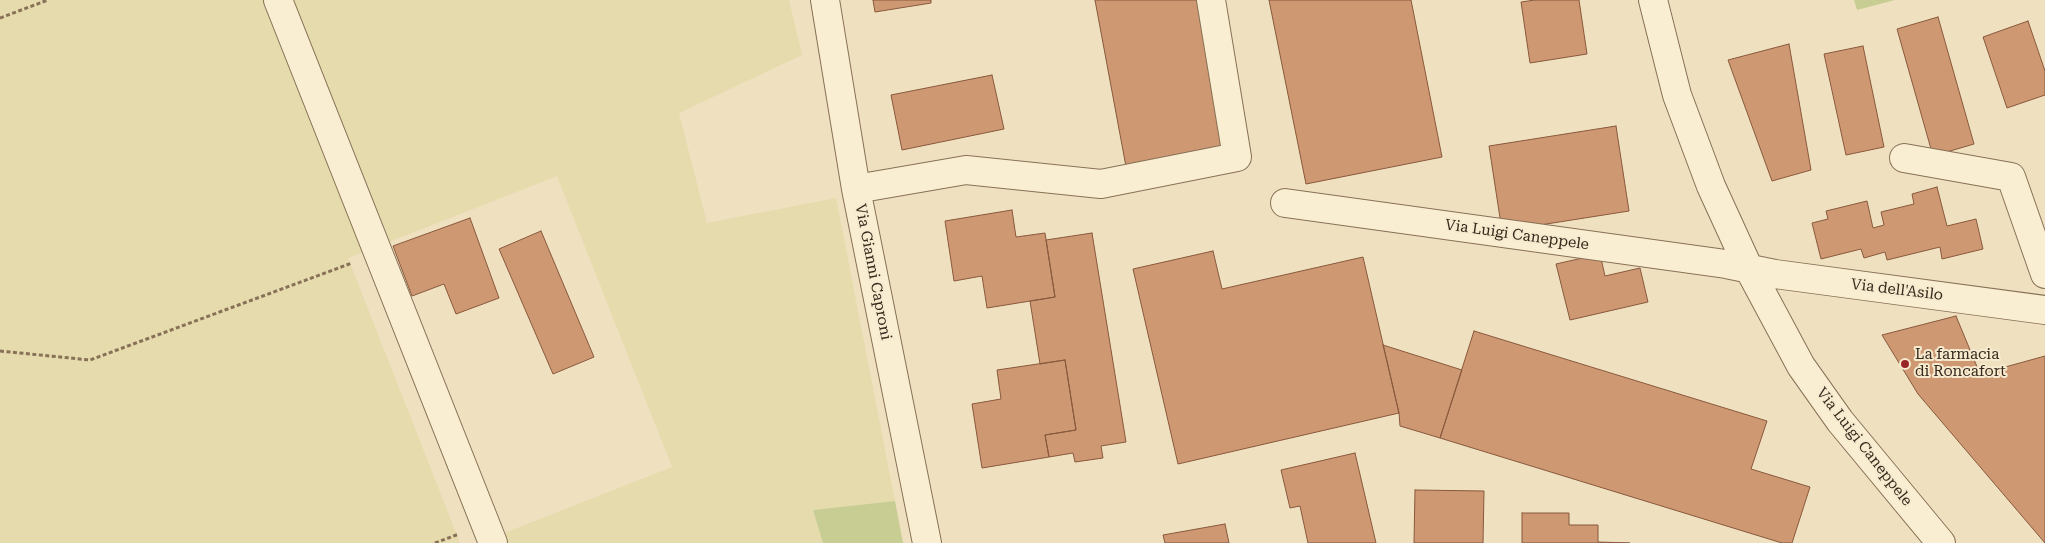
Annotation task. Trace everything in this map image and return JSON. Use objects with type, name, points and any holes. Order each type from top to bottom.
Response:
[{"type":"street","points":[[278,0],[492,543]]},
{"type":"street","name":"Via Gianni Caproni","points":[[825,0],[856,189],[928,543]]},
{"type":"street","points":[[856,189],[966,170],[1102,184],[1238,157],[1211,0]]},
{"type":"street","name":"Via Luigi Caneppele","points":[[1654,0],[1677,95],[1711,186],[1749,269],[1801,366],[1829,405],[1941,543]]},
{"type":"street","points":[[1904,158],[2011,177],[2045,274]]},
{"type":"street","name":"Via Luigi Caneppele","points":[[1285,203],[1726,264],[1749,269]]},
{"type":"street","name":"Via dell'Asilo","points":[[1749,269],[2045,310]]},
{"type":"path","points":[[0,18],[48,0]]},
{"type":"path","points":[[0,351],[90,360],[378,253]]},
{"type":"shaded area","points":[[0,0],[789,0],[802,55],[679,113],[707,223],[836,198],[895,501],[813,510],[823,543],[479,543],[672,467],[557,176],[348,258],[460,543],[0,543]]},
{"type":"green space","points":[[1854,0],[1895,0],[1857,10]]},
{"type":"green space","points":[[895,501],[903,543],[823,543],[813,510]]},
{"type":"building","points":[[873,0],[931,0],[931,3],[875,12]]},
{"type":"building","points":[[1095,0],[1198,0],[1226,153],[1127,172]]},
{"type":"building","points":[[1269,0],[1411,0],[1442,157],[1306,184]]},
{"type":"building","points":[[1535,0],[1579,0],[1587,54],[1530,63],[1521,2]]},
{"type":"building","points":[[1938,17],[1974,144],[1933,156],[1897,29]]},
{"type":"building","points":[[2028,21],[2045,71],[2045,95],[2007,108],[1983,37]]},
{"type":"building","points":[[1789,44],[1811,170],[1772,181],[1728,60]]},
{"type":"building","points":[[1863,46],[1884,147],[1846,155],[1824,54]]},
{"type":"building","points":[[992,75],[1004,129],[902,150],[891,95]]},
{"type":"building","points":[[1616,126],[1629,211],[1502,231],[1489,146]]},
{"type":"building","points":[[1937,187],[1947,226],[1976,219],[1983,249],[1942,259],[1940,247],[1887,260],[1885,252],[1864,258],[1861,249],[1821,259],[1812,223],[1828,219],[1826,211],[1867,201],[1873,228],[1884,225],[1881,212],[1914,204],[1912,194]]},
{"type":"building","points":[[1012,210],[1016,237],[1045,233],[1055,297],[987,308],[982,276],[954,281],[945,221]]},
{"type":"building","points":[[470,218],[499,298],[456,314],[444,284],[412,296],[393,246]]},
{"type":"building","points":[[541,231],[594,357],[553,374],[499,249]]},
{"type":"building","points":[[1092,233],[1126,442],[1101,446],[1103,458],[1075,462],[1073,453],[1049,457],[1045,435],[1076,430],[1065,360],[1040,364],[1030,301],[1055,297],[1046,240]]},
{"type":"building","points":[[1213,251],[1222,289],[1363,257],[1399,413],[1178,464],[1133,269]]},
{"type":"building","points":[[1600,254],[1605,276],[1640,268],[1648,302],[1570,320],[1556,264]]},
{"type":"building","points":[[1956,316],[1980,374],[2045,356],[2045,543],[1918,394],[1882,335]]},
{"type":"building","points":[[1474,331],[1767,421],[1751,469],[1810,487],[1792,543],[1782,543],[1440,438]]},
{"type":"building","points":[[1383,345],[1462,370],[1440,438],[1400,426],[1399,413]]},
{"type":"building","points":[[1065,360],[1076,430],[1045,435],[1049,457],[982,468],[972,404],[1001,399],[997,370]]},
{"type":"building","points":[[1355,453],[1376,543],[1308,543],[1300,506],[1290,508],[1281,470]]},
{"type":"building","points":[[1415,490],[1484,491],[1483,543],[1414,543]]},
{"type":"building","points":[[1522,513],[1569,513],[1569,525],[1598,525],[1598,542],[1630,543],[1522,543]]},
{"type":"building","points":[[1225,524],[1229,543],[1165,543],[1163,535]]},
{"type":"place","name":"La farmacia di Roncafort","points":[[1905,364]]}]
